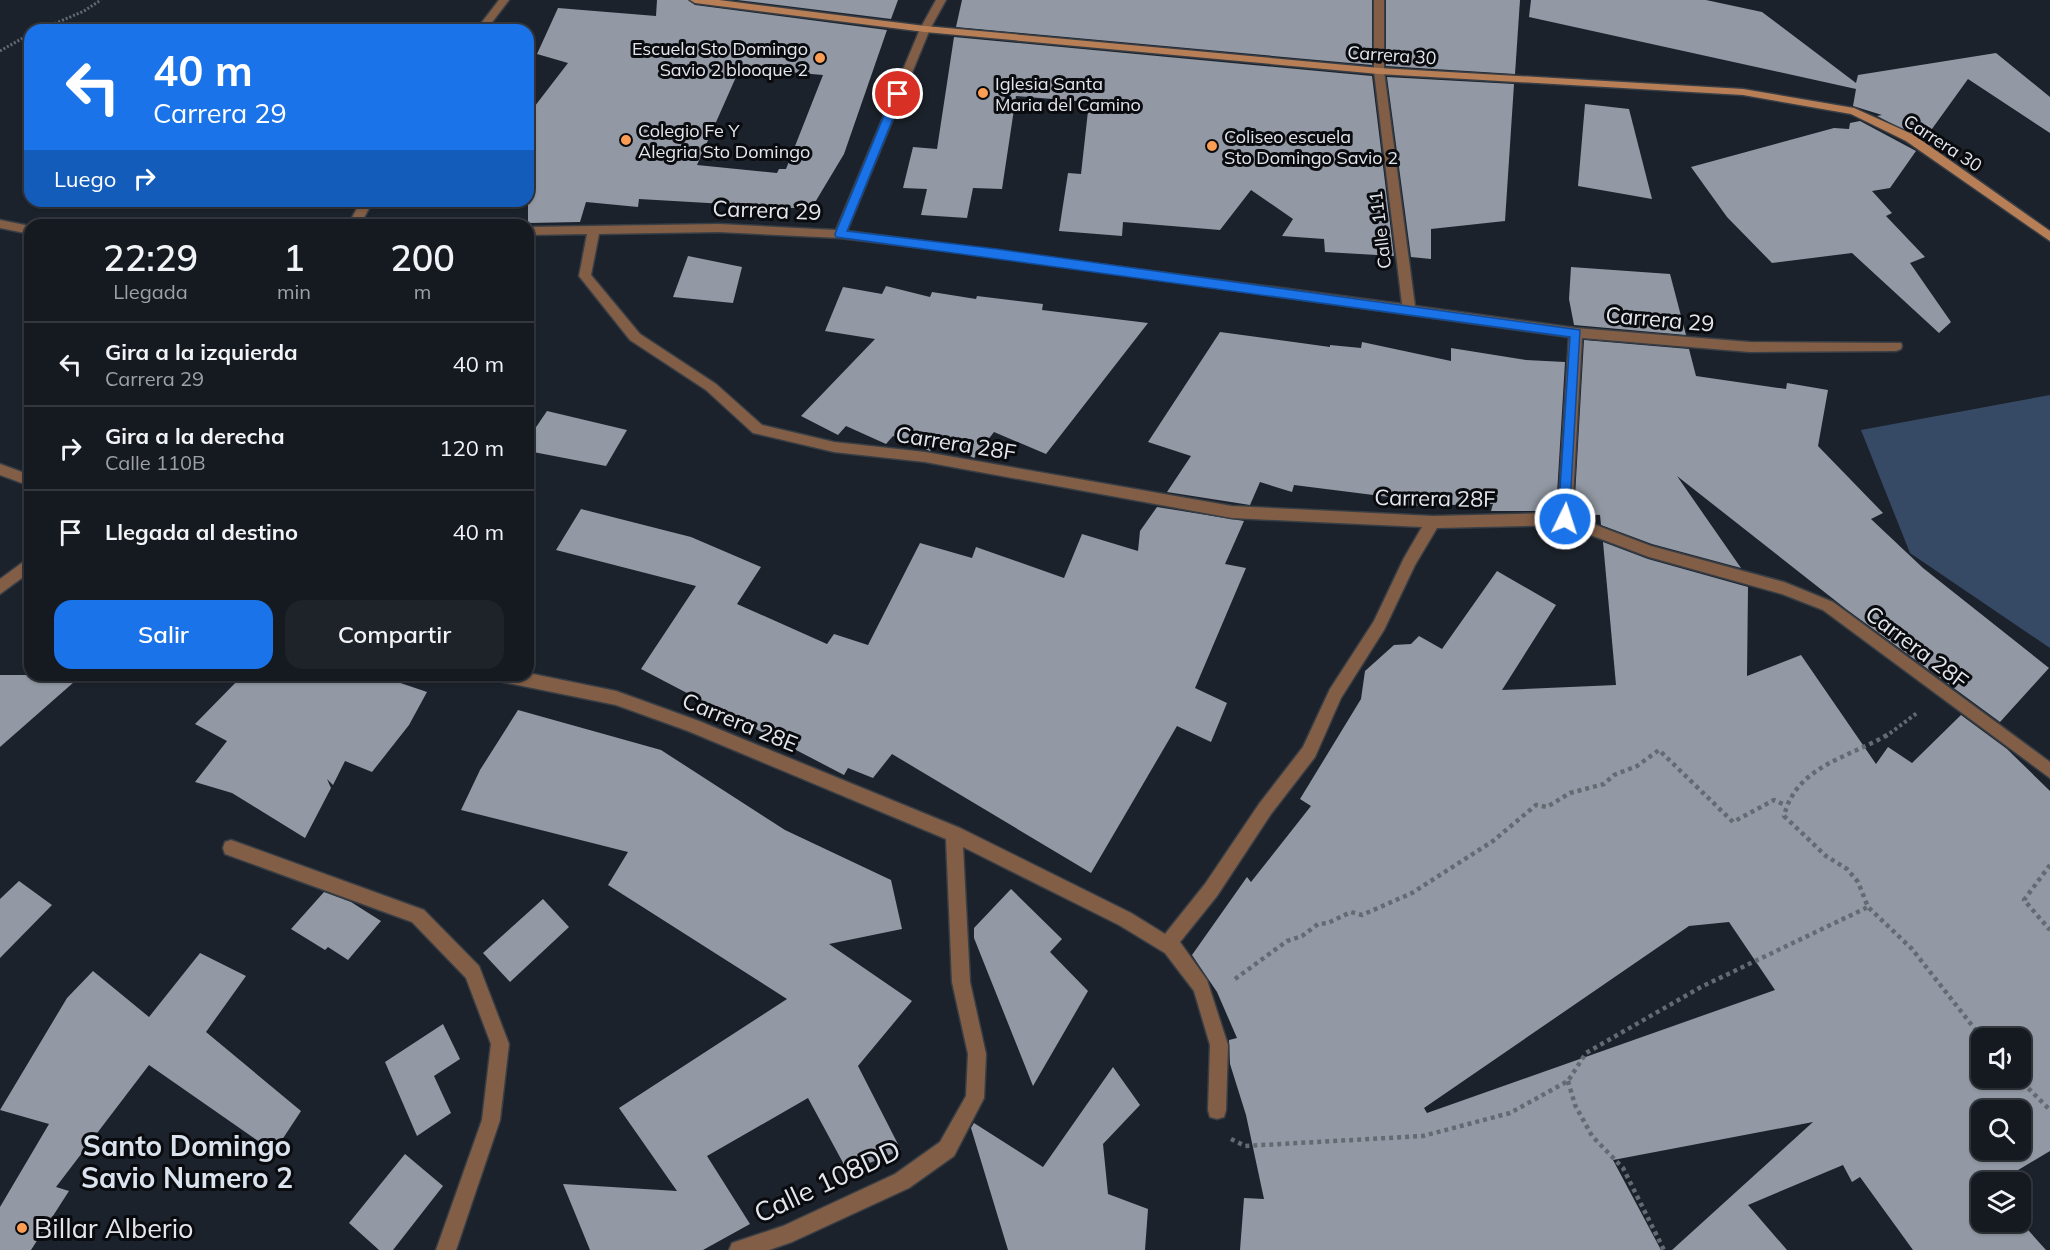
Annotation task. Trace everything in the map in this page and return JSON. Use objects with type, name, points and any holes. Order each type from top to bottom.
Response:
[{"type":"street","points":[[486,24],[504,0]]},
{"type":"street","name":"Carrera 30","points":[[694,0],[926,30],[1379,72],[1743,92],[1854,111],[1910,138],[2050,237]]},
{"type":"street","points":[[840,234],[843,222],[941,0]]},
{"type":"street","name":"Calle 111","points":[[1379,0],[1379,72],[1409,311]]},
{"type":"street","points":[[0,224],[24,229]]},
{"type":"street","name":"Carrera 29","points":[[534,231],[719,228],[840,234],[997,253],[1576,333],[1750,347],[1896,346]]},
{"type":"street","name":"Carrera 28F","points":[[594,231],[585,276],[635,337],[711,387],[758,429],[834,447],[925,457],[1232,512],[1433,522],[1565,519],[1649,551],[1784,588],[1828,606],[2050,771]]},
{"type":"street","points":[[1565,519],[1576,333]]},
{"type":"street","points":[[0,469],[24,479]]},
{"type":"street","points":[[1172,947],[1172,939],[1211,890],[1265,809],[1309,752],[1335,694],[1379,625],[1409,562],[1433,522]]},
{"type":"street","points":[[0,588],[24,568]]},
{"type":"street","name":"Carrera 28E","points":[[532,681],[616,698],[693,726],[954,834],[1125,919],[1172,947],[1201,986],[1219,1045],[1217,1110]]},
{"type":"street","name":"Calle 108DD","points":[[739,1250],[785,1235],[902,1181],[947,1149],[975,1098],[977,1054],[961,982],[954,834]]},
{"type":"street","points":[[231,848],[418,916],[473,972],[500,1044],[491,1120],[446,1250]]},
{"type":"path","points":[[54,24],[84,11],[102,0]]},
{"type":"path","points":[[0,51],[24,37]]},
{"type":"path","points":[[1939,690],[1929,703],[1900,727],[1879,740],[1830,760],[1801,784],[1785,805],[1784,816],[1826,856],[1847,869],[1858,882],[1868,907],[1912,949],[1974,1028]]},
{"type":"path","points":[[1204,999],[1287,941],[1302,936],[1318,924],[1351,912],[1362,915],[1412,893],[1487,846],[1509,830],[1525,811],[1536,805],[1547,807],[1570,793],[1604,784],[1614,775],[1637,766],[1659,750],[1733,822],[1774,800],[1785,805]]},
{"type":"path","points":[[2050,865],[2024,900],[2050,930]]},
{"type":"path","points":[[1217,1110],[1223,1134],[1245,1146],[1423,1136],[1510,1113],[1568,1082],[1586,1053],[1701,987],[1868,907]]},
{"type":"path","points":[[1568,1082],[1575,1105],[1592,1136],[1623,1167],[1664,1250]]},
{"type":"path","points":[[2028,1088],[2050,1110]]},
{"type":"shaded area","points":[[2050,395],[2050,648],[1910,553],[1861,430]]},
{"type":"building","points":[[657,0],[688,0],[695,5],[887,30],[844,154],[811,209],[639,199],[638,207],[586,202],[580,222],[534,223],[534,219],[528,219],[528,207],[534,207],[534,107],[568,63],[537,54],[558,8],[656,16]],"holes":[[[740,68],[823,75],[786,169],[779,169],[777,173],[697,165]]]},
{"type":"building","points":[[737,0],[898,0],[891,19]]},
{"type":"building","points":[[962,0],[1372,0],[1372,65],[956,27]]},
{"type":"building","points":[[1386,0],[1520,0],[1515,74],[1386,66]]},
{"type":"building","points":[[1531,0],[1706,0],[1762,12],[1856,83],[1858,75],[1996,53],[2050,97],[2050,133],[1968,79],[1924,140],[1877,116],[1882,115],[1853,106],[1856,89],[1529,17]]},
{"type":"building","points":[[954,37],[1372,76],[1394,256],[1325,252],[1324,239],[1282,236],[1293,219],[1251,190],[1220,230],[1123,222],[1122,236],[1059,231],[1068,173],[1081,174],[1089,102],[1016,96],[1002,189],[973,188],[967,218],[921,215],[927,189],[903,188],[913,147],[937,149]]},
{"type":"building","points":[[1387,77],[1514,84],[1505,221],[1431,229],[1431,259],[1411,257]]},
{"type":"building","points":[[1585,104],[1629,109],[1652,199],[1578,186]]},
{"type":"building","points":[[1860,121],[1916,151],[1890,188],[1872,191],[1892,213],[1886,216],[1925,257],[1910,263],[1951,322],[1939,333],[1852,253],[1772,263],[1727,217],[1691,167],[1834,128],[1849,129],[1850,123]]},
{"type":"building","points":[[688,256],[742,267],[733,303],[673,297]]},
{"type":"building","points":[[1571,267],[1670,274],[1686,335],[1574,325],[1569,299]]},
{"type":"building","points":[[886,286],[930,297],[932,292],[976,299],[977,296],[1043,304],[1042,310],[1148,323],[1046,454],[994,432],[974,458],[938,440],[930,451],[893,436],[886,444],[846,426],[838,435],[801,416],[875,339],[825,331],[843,287],[882,294]]},
{"type":"building","points":[[1220,332],[1330,347],[1330,345],[1361,348],[1362,342],[1451,361],[1451,348],[1526,360],[1565,362],[1556,511],[1491,511],[1493,504],[1402,506],[1405,499],[1294,485],[1292,492],[1260,482],[1250,505],[1167,492],[1191,456],[1148,442]]},
{"type":"building","points":[[1584,340],[1689,349],[1696,376],[1786,389],[1787,383],[1828,390],[1818,446],[1883,513],[1871,519],[1923,568],[2049,668],[2000,722],[1846,609],[1677,476],[1741,568],[1652,544],[1601,525],[1600,515],[1574,514]]},
{"type":"building","points":[[547,411],[627,430],[606,466],[534,452],[534,430]]},
{"type":"building","points":[[1157,507],[1244,521],[1225,564],[1246,568],[1195,688],[1227,703],[1211,742],[1177,726],[1091,873],[892,754],[873,778],[848,768],[844,775],[641,669],[696,586],[556,550],[581,509],[691,537],[761,567],[737,604],[827,644],[834,634],[868,645],[920,543],[972,558],[976,547],[1064,578],[1082,534],[1138,551],[1140,531]]},
{"type":"building","points":[[1603,542],[1648,559],[1748,587],[1747,676],[1801,655],[1876,764],[1888,747],[1912,763],[1961,715],[2007,749],[2050,791],[2050,1151],[2015,1172],[1971,1172],[1971,1232],[2030,1232],[2046,1250],[1913,1250],[1860,1177],[1852,1182],[1843,1165],[1748,1205],[1787,1250],[1672,1250],[1813,1122],[1613,1160],[1661,1250],[1240,1250],[1244,1198],[1264,1199],[1246,1115],[1230,1064],[1229,1040],[1237,1038],[1217,992],[1192,955],[1247,877],[1251,882],[1311,806],[1300,799],[1361,699],[1365,671],[1394,645],[1411,644],[1419,636],[1442,649],[1497,571],[1556,605],[1502,690],[1616,685]],"holes":[[[1729,922],[1775,990],[1427,1113],[1424,1108],[1689,926]]]},
{"type":"building","points":[[0,675],[24,675],[24,681],[75,681],[0,747]]},
{"type":"building","points":[[237,681],[395,681],[427,692],[409,725],[372,772],[345,761],[333,785],[327,779],[331,788],[305,838],[232,793],[195,782],[227,741],[195,724]]},
{"type":"building","points":[[518,710],[661,750],[785,830],[891,880],[902,929],[829,944],[912,1001],[858,1066],[901,1150],[848,1172],[808,1098],[707,1156],[750,1224],[703,1250],[590,1250],[563,1184],[677,1191],[619,1108],[787,999],[608,885],[628,852],[461,810],[480,770]]},
{"type":"building","points":[[19,881],[52,905],[0,958],[0,899]]},
{"type":"building","points":[[1011,889],[1062,939],[1050,952],[1088,991],[1033,1086],[974,938],[974,928]]},
{"type":"building","points":[[324,892],[351,902],[381,921],[348,960],[328,947],[325,950],[291,929]]},
{"type":"building","points":[[543,899],[569,927],[510,982],[483,953]]},
{"type":"building","points":[[200,953],[246,976],[206,1032],[301,1111],[274,1152],[149,1065],[56,1187],[69,1191],[31,1250],[0,1250],[0,1207],[49,1124],[0,1110],[67,998],[93,971],[149,1017]]},
{"type":"building","points":[[443,1024],[460,1059],[434,1076],[451,1113],[417,1136],[385,1062]]},
{"type":"building","points":[[1113,1067],[1140,1105],[1103,1144],[1108,1194],[1148,1209],[1145,1250],[1008,1250],[971,1128],[974,1123],[1043,1167]]},
{"type":"building","points":[[405,1154],[443,1186],[393,1250],[379,1250],[349,1223]]},
{"type":"place","name":"Escuela Sto Domingo Savio 2 blooque 2","points":[[820,58]]},
{"type":"place","name":"Iglesia Santa Maria del Camino","points":[[983,93]]},
{"type":"place","name":"Colegio Fe Y Alegria Sto Domingo","points":[[626,140]]},
{"type":"place","name":"Coliseo escuela Sto Domingo Savio 2","points":[[1212,146]]},
{"type":"place","name":"Billar Alberio","points":[[22,1228]]},
{"type":"district","name":"Santo Domingo Savio Numero 2","points":[[187,1161]]},
{"type":"route","points":[[898,94],[843,222],[840,234],[997,253],[1176,280],[1576,333],[1565,519]]}]
